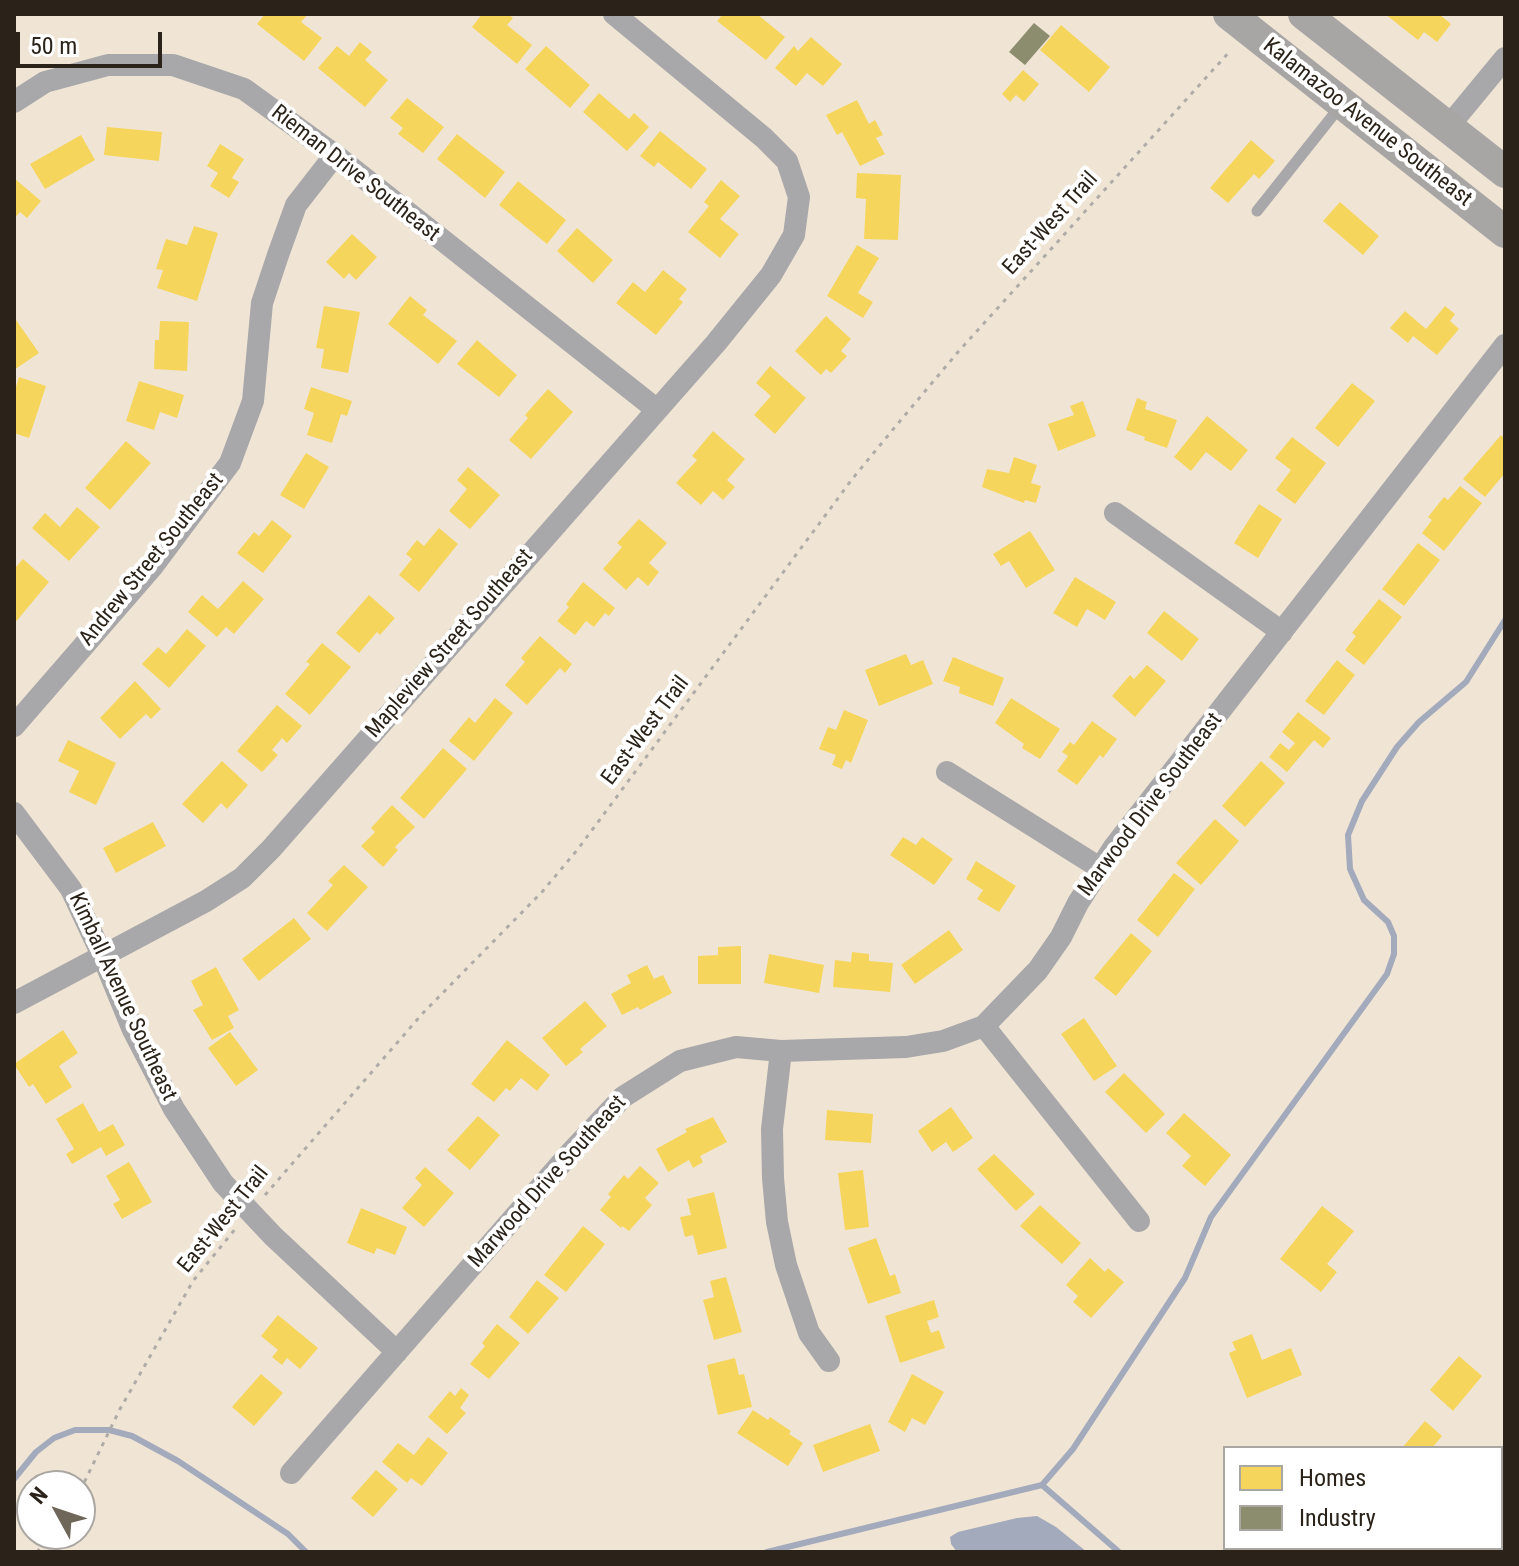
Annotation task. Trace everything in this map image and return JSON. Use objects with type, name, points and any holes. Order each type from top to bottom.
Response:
[{"type":"main road","points":[[1304,14],[1505,172]]},
{"type":"main road","name":"Kalamazoo Avenue Southeast","points":[[1234,22],[1505,232]]},
{"type":"street","name":"Mapleview Street Southeast","points":[[14,1003],[206,901],[242,878],[271,849],[716,343],[771,275],[794,235],[799,197],[787,161],[764,138],[614,14]]},
{"type":"street","points":[[1448,127],[1505,58]]},
{"type":"street","name":"Rieman Drive Southeast","points":[[14,102],[45,82],[108,65],[173,65],[244,89],[335,155],[656,409]]},
{"type":"street","name":"Andrew Street Southeast","points":[[14,726],[153,566],[230,463],[253,401],[262,303],[278,255],[296,205],[335,155]]},
{"type":"street","name":"Marwood Drive Southeast","points":[[291,1473],[572,1151],[623,1097],[680,1061],[736,1047],[781,1051],[906,1047],[943,1041],[984,1026],[1038,970],[1114,847],[1505,345]]},
{"type":"street","points":[[1115,513],[1282,632]]},
{"type":"street","points":[[947,772],[1100,868]]},
{"type":"street","name":"Kimball Avenue Southeast","points":[[14,813],[71,889],[133,1030],[174,1109],[223,1183],[273,1236],[397,1352]]},
{"type":"street","points":[[984,1026],[1139,1221]]},
{"type":"street","points":[[781,1051],[772,1129],[777,1222],[786,1265],[809,1333],[829,1361]]},
{"type":"lane","points":[[1257,211],[1342,104]]},
{"type":"path","name":"East-West Trail","points":[[90,1470],[120,1409],[208,1259],[423,1013],[542,892],[578,849],[853,478],[1234,22]]},
{"type":"water","points":[[1037,1516],[1087,1552],[957,1552],[951,1544],[950,1537],[958,1532]]},
{"type":"building: Homes","points":[[265,14],[308,14],[301,22],[322,38],[304,61],[257,24]]},
{"type":"building: Homes","points":[[482,14],[508,14],[513,18],[507,25],[532,45],[517,64],[472,27]]},
{"type":"building: Homes","points":[[723,14],[757,14],[785,37],[766,60],[717,21]]},
{"type":"building: Homes","points":[[1385,14],[1439,14],[1451,24],[1437,42],[1424,32],[1418,40]]},
{"type":"building: Homes","points":[[1061,25],[1110,67],[1089,92],[1040,50]]},
{"type":"building: Homes","points":[[811,37],[842,64],[823,86],[807,73],[796,86],[775,68],[794,46],[798,51]]},
{"type":"building: Homes","points":[[360,42],[372,52],[365,60],[388,80],[365,107],[318,68],[337,46],[349,56]]},
{"type":"building: Homes","points":[[546,46],[590,85],[570,108],[525,69]]},
{"type":"building: Homes","points":[[1023,70],[1039,84],[1024,102],[1016,95],[1010,102],[1002,94]]},
{"type":"building: Homes","points":[[599,93],[629,119],[634,113],[649,127],[627,151],[583,112]]},
{"type":"building: Homes","points":[[407,98],[444,127],[423,153],[398,134],[403,128],[390,118]]},
{"type":"building: Homes","points":[[857,100],[869,124],[875,120],[883,135],[876,138],[885,154],[860,166],[842,132],[837,135],[826,115]]},
{"type":"building: Homes","points":[[107,127],[162,132],[159,161],[104,155]]},
{"type":"building: Homes","points":[[660,131],[707,169],[691,189],[658,162],[654,167],[640,156]]},
{"type":"building: Homes","points":[[457,134],[505,172],[485,198],[437,159]]},
{"type":"building: Homes","points":[[81,135],[95,160],[45,189],[30,164]]},
{"type":"building: Homes","points":[[1251,140],[1275,161],[1259,179],[1254,174],[1228,203],[1210,188]]},
{"type":"building: Homes","points":[[220,144],[244,159],[232,178],[239,182],[229,198],[210,186],[218,173],[207,166]]},
{"type":"building: Homes","points":[[857,173],[901,175],[898,240],[864,239],[866,199],[856,198]]},
{"type":"building: Homes","points":[[14,178],[41,201],[27,218],[20,212],[14,219]]},
{"type":"building: Homes","points":[[721,180],[740,196],[720,219],[739,234],[720,258],[688,232],[709,206],[704,202]]},
{"type":"building: Homes","points":[[518,181],[566,220],[547,244],[499,205]]},
{"type":"building: Homes","points":[[1340,202],[1379,236],[1363,255],[1323,221]]},
{"type":"building: Homes","points":[[194,226],[218,233],[197,301],[157,288],[163,270],[156,269],[166,239],[187,245]]},
{"type":"building: Homes","points":[[577,228],[613,260],[593,283],[557,251]]},
{"type":"building: Homes","points":[[352,234],[377,257],[356,280],[349,273],[344,279],[326,262]]},
{"type":"building: Homes","points":[[857,245],[879,258],[858,293],[873,302],[863,318],[827,296]]},
{"type":"building: Homes","points":[[663,270],[687,289],[679,299],[683,302],[656,335],[616,303],[633,282],[645,292]]},
{"type":"building: Homes","points":[[410,296],[427,310],[423,315],[457,341],[438,364],[388,324]]},
{"type":"building: Homes","points":[[324,306],[360,312],[348,373],[321,368],[324,349],[316,348]]},
{"type":"building: Homes","points":[[1445,306],[1455,314],[1450,321],[1459,329],[1437,355],[1413,336],[1408,343],[1390,328],[1405,311],[1426,329]]},
{"type":"building: Homes","points":[[826,316],[851,339],[841,351],[847,356],[831,373],[826,369],[821,375],[795,351]]},
{"type":"building: Homes","points":[[14,317],[39,353],[14,370]]},
{"type":"building: Homes","points":[[160,321],[189,322],[187,371],[154,369],[155,340],[159,340]]},
{"type":"building: Homes","points":[[477,340],[517,375],[499,397],[457,364]]},
{"type":"building: Homes","points":[[770,366],[806,398],[775,434],[754,415],[771,396],[756,383]]},
{"type":"building: Homes","points":[[19,377],[46,386],[29,438],[14,433],[14,393]]},
{"type":"building: Homes","points":[[139,381],[184,395],[177,418],[160,412],[154,430],[126,421]]},
{"type":"building: Homes","points":[[1352,383],[1375,401],[1338,447],[1315,428]]},
{"type":"building: Homes","points":[[311,387],[352,401],[347,416],[341,414],[332,443],[307,435],[314,413],[304,409]]},
{"type":"building: Homes","points":[[548,389],[573,412],[531,459],[509,440],[528,418],[525,415]]},
{"type":"building: Homes","points":[[1137,398],[1147,402],[1145,409],[1177,420],[1167,448],[1126,430]]},
{"type":"building: Homes","points":[[1083,401],[1096,436],[1058,451],[1048,424],[1074,415],[1070,406]]},
{"type":"building: Homes","points":[[1207,416],[1248,450],[1231,471],[1206,452],[1191,471],[1174,457]]},
{"type":"building: Homes","points":[[713,431],[745,459],[727,480],[735,487],[723,500],[713,491],[701,505],[676,483],[697,460],[692,456]]},
{"type":"building: Homes","points":[[1501,435],[1505,439],[1505,473],[1485,497],[1463,479]]},
{"type":"building: Homes","points":[[1292,437],[1326,463],[1295,504],[1276,490],[1291,470],[1275,458]]},
{"type":"building: Homes","points":[[126,441],[151,463],[110,510],[85,488]]},
{"type":"building: Homes","points":[[306,453],[329,467],[304,509],[280,495]]},
{"type":"building: Homes","points":[[1014,457],[1037,465],[1031,483],[1041,486],[1036,503],[1025,500],[1024,503],[982,487],[987,469],[1009,473]]},
{"type":"building: Homes","points":[[468,467],[500,495],[470,529],[449,511],[467,489],[457,480]]},
{"type":"building: Homes","points":[[1460,486],[1482,503],[1444,551],[1422,533],[1432,520],[1428,517],[1444,497],[1448,500]]},
{"type":"building: Homes","points":[[1259,504],[1282,519],[1258,558],[1234,543]]},
{"type":"building: Homes","points":[[77,507],[100,527],[69,561],[32,528],[45,513],[60,527]]},
{"type":"building: Homes","points":[[639,519],[667,543],[649,563],[659,572],[648,586],[638,577],[626,590],[603,569],[622,547],[617,543]]},
{"type":"building: Homes","points":[[272,520],[292,536],[263,573],[237,553],[254,532],[259,536]]},
{"type":"building: Homes","points":[[439,528],[458,544],[419,592],[399,575],[412,559],[406,554],[417,540],[424,546]]},
{"type":"building: Homes","points":[[1030,531],[1055,570],[1026,588],[1009,561],[1001,566],[993,554]]},
{"type":"building: Homes","points":[[1418,543],[1440,560],[1404,606],[1382,589]]},
{"type":"building: Homes","points":[[23,559],[49,582],[14,624],[14,569]]},
{"type":"building: Homes","points":[[1075,577],[1116,602],[1105,620],[1087,609],[1077,627],[1053,613]]},
{"type":"building: Homes","points":[[243,581],[264,599],[234,634],[226,627],[217,637],[188,612],[202,595],[218,609]]},
{"type":"building: Homes","points":[[583,582],[615,608],[609,616],[605,613],[594,627],[586,621],[575,635],[557,621]]},
{"type":"building: Homes","points":[[369,595],[395,618],[380,635],[377,632],[359,653],[336,633]]},
{"type":"building: Homes","points":[[1379,599],[1402,617],[1364,665],[1345,650],[1356,636],[1352,633]]},
{"type":"building: Homes","points":[[1164,611],[1199,639],[1182,661],[1147,633]]},
{"type":"building: Homes","points":[[187,629],[206,646],[169,688],[142,664],[158,647],[166,654]]},
{"type":"building: Homes","points":[[540,636],[572,664],[565,673],[560,668],[527,705],[505,685],[525,662],[521,658]]},
{"type":"building: Homes","points":[[322,643],[351,667],[310,715],[285,694],[310,664],[306,662]]},
{"type":"building: Homes","points":[[906,654],[911,665],[923,660],[933,684],[879,706],[865,670]]},
{"type":"building: Homes","points":[[953,657],[1004,678],[993,706],[959,693],[960,687],[943,681]]},
{"type":"building: Homes","points":[[1337,660],[1355,675],[1324,715],[1305,701]]},
{"type":"building: Homes","points":[[1147,665],[1166,681],[1135,717],[1112,696],[1130,675],[1134,679]]},
{"type":"building: Homes","points":[[135,681],[161,709],[151,719],[146,714],[120,739],[100,718]]},
{"type":"building: Homes","points":[[495,698],[513,713],[474,761],[449,741],[469,717],[475,723]]},
{"type":"building: Homes","points":[[1011,698],[1060,729],[1040,759],[1022,748],[1024,744],[995,723]]},
{"type":"building: Homes","points":[[277,705],[302,726],[287,743],[282,738],[272,750],[278,755],[262,772],[237,751]]},
{"type":"building: Homes","points":[[844,710],[868,720],[851,763],[846,760],[842,769],[832,765],[836,755],[819,749],[828,727],[836,730]]},
{"type":"building: Homes","points":[[1298,712],[1331,738],[1323,748],[1314,740],[1287,772],[1269,757],[1280,743],[1289,750],[1295,743],[1282,732]]},
{"type":"building: Homes","points":[[1092,721],[1117,739],[1077,785],[1057,771],[1068,756],[1062,752],[1070,742],[1074,745]]},
{"type":"building: Homes","points":[[68,740],[116,763],[96,805],[69,792],[79,771],[58,761]]},
{"type":"building: Homes","points":[[443,748],[467,769],[424,819],[400,798]]},
{"type":"building: Homes","points":[[222,761],[248,785],[227,809],[221,803],[203,823],[182,804]]},
{"type":"building: Homes","points":[[1261,761],[1285,783],[1245,827],[1222,806]]},
{"type":"building: Homes","points":[[392,805],[415,827],[395,847],[398,850],[383,867],[361,846],[375,832],[371,828]]},
{"type":"building: Homes","points":[[1215,819],[1239,841],[1201,885],[1176,863]]},
{"type":"building: Homes","points":[[153,822],[166,846],[116,873],[103,848]]},
{"type":"building: Homes","points":[[903,837],[916,845],[922,837],[953,859],[934,885],[890,855]]},
{"type":"building: Homes","points":[[976,861],[1016,886],[999,912],[977,899],[983,890],[966,879]]},
{"type":"building: Homes","points":[[344,865],[368,887],[327,931],[307,913],[333,885],[328,881]]},
{"type":"building: Homes","points":[[1174,873],[1195,889],[1158,937],[1137,920]]},
{"type":"building: Homes","points":[[294,918],[311,939],[259,981],[242,959]]},
{"type":"building: Homes","points":[[949,930],[963,950],[915,984],[901,965]]},
{"type":"building: Homes","points":[[1131,933],[1152,951],[1116,996],[1094,978]]},
{"type":"building: Homes","points":[[741,946],[741,984],[698,984],[698,956],[718,955],[718,947]]},
{"type":"building: Homes","points":[[852,952],[869,954],[869,961],[893,963],[890,992],[833,987],[835,960],[851,962]]},
{"type":"building: Homes","points":[[769,954],[824,965],[819,993],[764,983]]},
{"type":"building: Homes","points":[[647,965],[654,979],[663,975],[672,993],[640,1010],[638,1007],[622,1015],[611,994],[631,983],[627,975]]},
{"type":"building: Homes","points":[[216,967],[239,1010],[228,1016],[234,1028],[212,1040],[193,1010],[203,1005],[191,981]]},
{"type":"building: Homes","points":[[585,1001],[607,1026],[566,1066],[542,1038]]},
{"type":"building: Homes","points":[[1084,1018],[1117,1066],[1094,1081],[1061,1034]]},
{"type":"building: Homes","points":[[63,1030],[78,1053],[59,1066],[72,1087],[46,1104],[33,1084],[29,1087],[14,1064]]},
{"type":"building: Homes","points":[[230,1032],[258,1070],[236,1086],[208,1048]]},
{"type":"building: Homes","points":[[507,1040],[550,1075],[537,1091],[521,1078],[510,1091],[506,1088],[494,1102],[471,1084]]},
{"type":"building: Homes","points":[[1124,1073],[1165,1114],[1146,1133],[1105,1092]]},
{"type":"building: Homes","points":[[83,1103],[99,1132],[113,1124],[125,1145],[106,1156],[101,1147],[72,1164],[66,1154],[74,1149],[56,1119]]},
{"type":"building: Homes","points":[[951,1107],[973,1138],[953,1152],[946,1142],[932,1152],[918,1131]]},
{"type":"building: Homes","points":[[827,1110],[873,1114],[871,1143],[825,1140]]},
{"type":"building: Homes","points":[[1184,1113],[1231,1155],[1205,1186],[1182,1166],[1191,1156],[1166,1133]]},
{"type":"building: Homes","points":[[478,1116],[500,1135],[470,1170],[447,1150]]},
{"type":"building: Homes","points":[[713,1117],[727,1142],[700,1156],[703,1162],[693,1168],[689,1160],[668,1172],[656,1149],[687,1132],[685,1129]]},
{"type":"building: Homes","points":[[994,1154],[1035,1194],[1016,1211],[977,1169]]},
{"type":"building: Homes","points":[[129,1162],[152,1202],[122,1219],[113,1204],[120,1200],[106,1176]]},
{"type":"building: Homes","points":[[640,1166],[659,1183],[645,1198],[652,1205],[629,1231],[600,1210],[611,1197],[608,1194],[624,1175],[628,1179]]},
{"type":"building: Homes","points":[[425,1167],[454,1193],[424,1227],[402,1208],[422,1185],[415,1178]]},
{"type":"building: Homes","points":[[863,1170],[869,1227],[845,1230],[838,1173]]},
{"type":"building: Homes","points":[[714,1192],[727,1248],[698,1255],[693,1235],[685,1237],[680,1217],[691,1215],[687,1199]]},
{"type":"building: Homes","points":[[1040,1205],[1081,1243],[1062,1264],[1020,1226]]},
{"type":"building: Homes","points":[[1322,1206],[1354,1231],[1327,1264],[1337,1272],[1321,1292],[1280,1259]]},
{"type":"building: Homes","points":[[361,1208],[407,1227],[395,1255],[377,1248],[374,1254],[347,1243]]},
{"type":"building: Homes","points":[[583,1226],[605,1244],[566,1292],[544,1275]]},
{"type":"building: Homes","points":[[876,1238],[890,1276],[895,1274],[901,1293],[868,1304],[848,1248]]},
{"type":"building: Homes","points":[[1090,1258],[1105,1272],[1108,1268],[1124,1282],[1091,1318],[1073,1302],[1078,1296],[1066,1285]]},
{"type":"building: Homes","points":[[726,1277],[742,1332],[714,1340],[703,1300],[714,1297],[710,1281]]},
{"type":"building: Homes","points":[[537,1280],[559,1298],[528,1334],[509,1317]]},
{"type":"building: Homes","points":[[934,1300],[939,1317],[927,1321],[931,1333],[939,1330],[945,1348],[900,1363],[885,1316]]},
{"type":"building: Homes","points":[[278,1315],[318,1348],[300,1369],[287,1358],[282,1365],[272,1357],[278,1350],[261,1336]]},
{"type":"building: Homes","points":[[497,1324],[520,1343],[489,1379],[470,1364]]},
{"type":"building: Homes","points":[[1252,1334],[1262,1360],[1291,1348],[1302,1375],[1247,1398],[1229,1353],[1236,1350],[1232,1342]]},
{"type":"building: Homes","points":[[1459,1356],[1482,1376],[1453,1411],[1430,1390]]},
{"type":"building: Homes","points":[[735,1358],[739,1375],[744,1374],[752,1407],[718,1415],[707,1365]]},
{"type":"building: Homes","points":[[261,1374],[283,1393],[254,1426],[232,1407]]},
{"type":"building: Homes","points":[[912,1374],[944,1392],[925,1425],[912,1418],[905,1432],[888,1422]]},
{"type":"building: Homes","points":[[461,1388],[469,1395],[460,1408],[466,1413],[447,1434],[428,1417],[450,1391],[455,1396]]},
{"type":"building: Homes","points":[[753,1410],[768,1420],[770,1417],[803,1443],[788,1466],[737,1433]]},
{"type":"building: Homes","points":[[1425,1421],[1442,1436],[1434,1446],[1404,1446]]},
{"type":"building: Homes","points":[[870,1424],[880,1451],[823,1472],[813,1445]]},
{"type":"building: Homes","points":[[428,1437],[448,1453],[422,1486],[411,1478],[407,1483],[382,1462],[398,1443],[414,1455]]},
{"type":"building: Homes","points":[[376,1470],[398,1489],[373,1517],[351,1498]]},
{"type":"building: Industry","points":[[1034,23],[1050,36],[1025,65],[1009,52]]},
{"type":"waterway","points":[[767,1552],[1042,1485],[1073,1449],[1185,1278],[1211,1217],[1387,974],[1394,954],[1394,936],[1388,922],[1364,900],[1350,869],[1348,835],[1362,801],[1397,747],[1419,722],[1466,682],[1505,620]]},
{"type":"waterway","points":[[14,1479],[36,1452],[54,1438],[75,1430],[109,1430],[132,1436],[178,1461],[288,1534],[306,1552]]},
{"type":"waterway","points":[[1042,1485],[1119,1552]]}]
